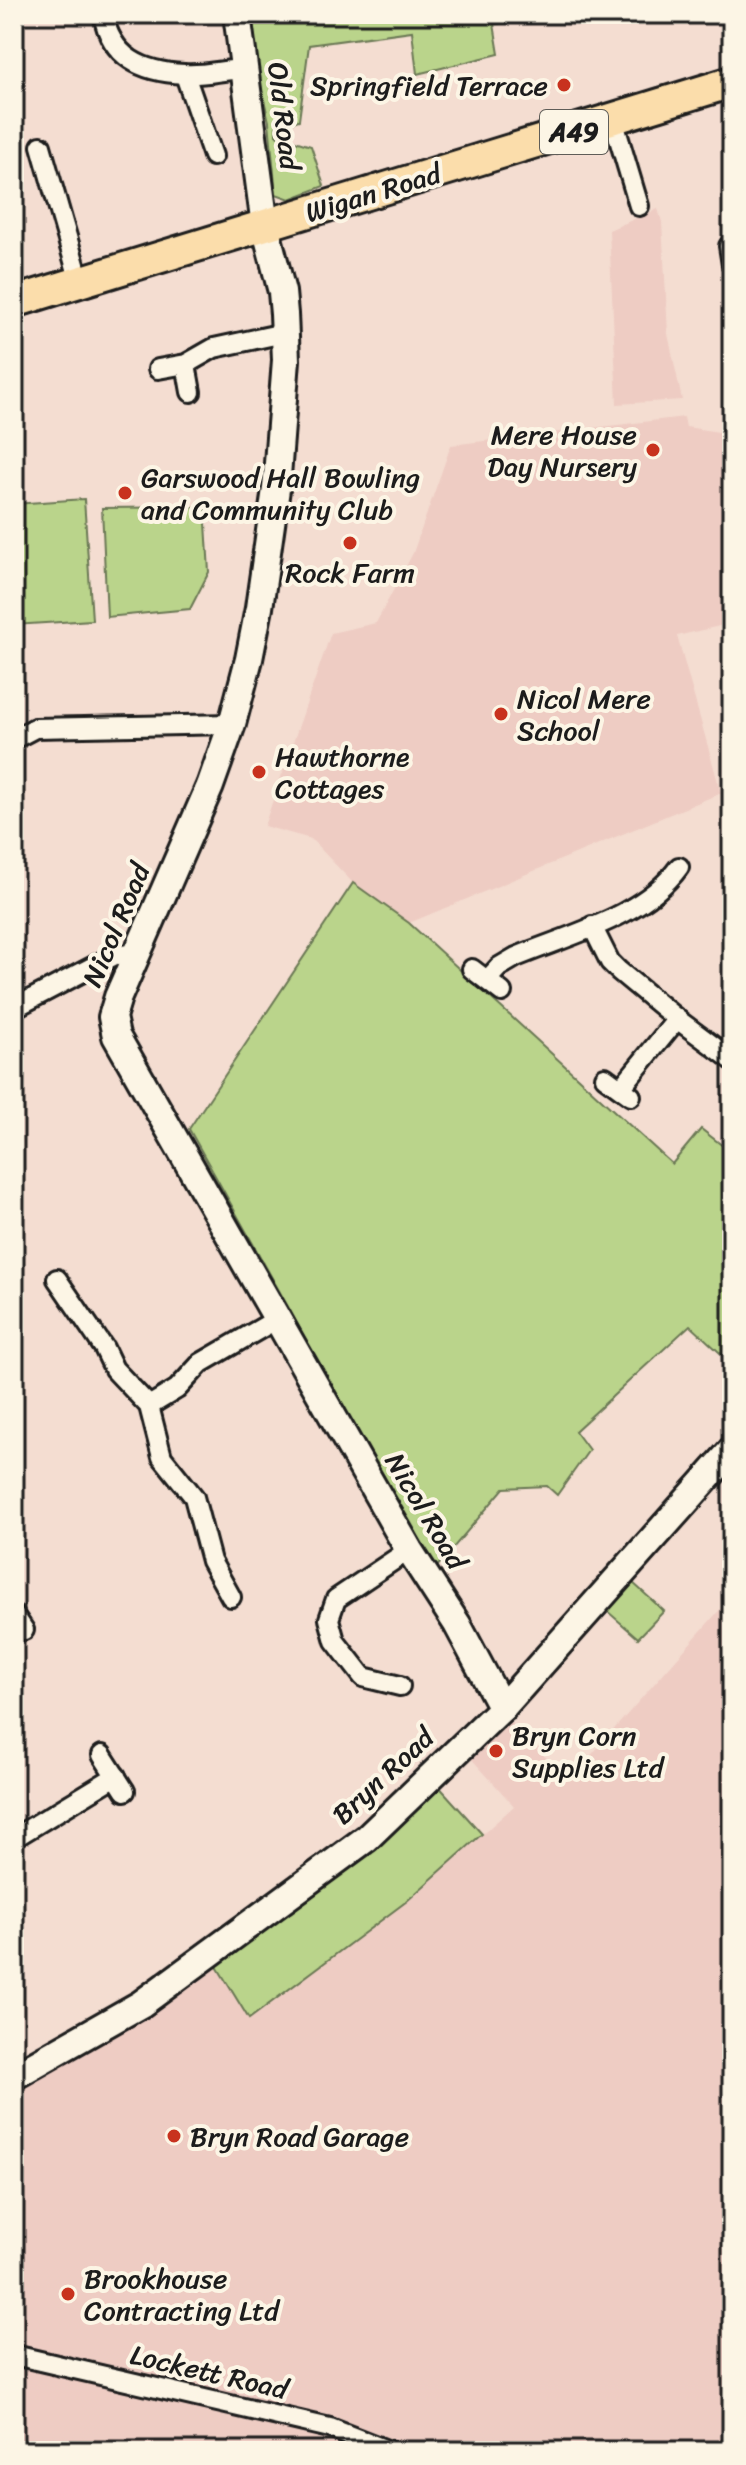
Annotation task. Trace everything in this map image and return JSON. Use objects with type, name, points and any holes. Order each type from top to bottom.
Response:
[{"type":"main road","name":"Wigan Road","points":[[14,302],[732,82]]},
{"type":"street","points":[[103,14],[106,31],[122,56],[143,66],[185,75],[246,69]]},
{"type":"street","name":"Old Road","points":[[237,14],[265,226]]},
{"type":"street","points":[[185,75],[213,156]]},
{"type":"street","points":[[613,119],[639,206]]},
{"type":"street","points":[[41,146],[80,282]]},
{"type":"street","name":"Nicol Road","points":[[265,226],[282,292],[286,360],[276,489],[259,608],[232,724],[210,786],[112,1017],[116,1036],[409,1550],[457,1624],[502,1708]]},
{"type":"street","points":[[158,369],[186,364],[214,348],[284,333]]},
{"type":"street","points":[[186,364],[191,392]]},
{"type":"street","points":[[14,739],[35,728],[232,724]]},
{"type":"street","points":[[487,980],[507,961],[642,903],[656,894],[679,867]]},
{"type":"street","points":[[592,926],[610,962],[677,1019],[732,1060]]},
{"type":"street","points":[[14,1008],[115,955],[138,954]]},
{"type":"street","points":[[605,1077],[626,1092],[677,1019]]},
{"type":"street","points":[[54,1277],[104,1348],[114,1369],[149,1406],[162,1457],[194,1497],[211,1561],[232,1599]]},
{"type":"street","points":[[149,1406],[177,1389],[201,1363],[277,1319]]},
{"type":"street","name":"Bryn Road","points":[[14,2076],[141,2004],[367,1838],[502,1708],[732,1450]]},
{"type":"street","points":[[400,1686],[363,1677],[335,1641],[329,1619],[336,1599],[409,1550]]},
{"type":"street","points":[[14,1838],[120,1783],[102,1755]]},
{"type":"street","name":"Lockett Road","points":[[14,2355],[330,2428],[389,2451]]},
{"type":"shaded area","points":[[658,209],[662,222],[668,334],[682,400],[617,404],[609,230]]},
{"type":"shaded area","name":"Nicol Mere School","points":[[684,417],[686,427],[732,434],[732,478],[723,499],[725,563],[732,580],[732,623],[677,636],[721,793],[409,923],[353,883],[311,839],[264,826],[331,633],[376,623],[413,553],[451,445]]},
{"type":"shaded area","points":[[732,1596],[732,2451],[14,2451],[14,2085],[216,1967],[250,2018],[409,1900],[514,1806],[469,1756],[506,1718],[569,1780]]},
{"type":"green space","points":[[245,14],[568,14],[494,24],[499,54],[417,74],[412,31],[309,45],[299,120],[276,127],[276,135],[311,146],[324,186],[290,199],[276,194],[269,122]]},
{"type":"green space","points":[[84,499],[92,620],[14,625],[14,504]]},
{"type":"green space","points":[[205,507],[209,572],[190,609],[107,617],[102,508]]},
{"type":"green space","points":[[353,883],[409,923],[672,1164],[701,1129],[732,1153],[732,1364],[690,1325],[575,1431],[589,1450],[557,1495],[547,1486],[504,1488],[430,1575],[291,1312],[189,1129]]},
{"type":"green space","points":[[632,1582],[664,1611],[638,1638],[607,1611]]},
{"type":"green space","points":[[435,1782],[482,1834],[407,1901],[249,2019],[213,1960]]},
{"type":"place","name":"Springfield Terrace","points":[[564,85]]},
{"type":"place","name":"Mere House Day Nursery","points":[[653,450]]},
{"type":"place","name":"Garswood Hall Bowling and Community Club","points":[[125,493]]},
{"type":"place","name":"Rock Farm","points":[[350,543]]},
{"type":"place","name":"Nicol Mere School","points":[[501,714]]},
{"type":"place","name":"Hawthorne Cottages","points":[[259,772]]},
{"type":"place","name":"Bryn Corn Supplies Ltd","points":[[496,1751]]},
{"type":"place","name":"Bryn Road Garage","points":[[174,2136]]},
{"type":"place","name":"Brookhouse Contracting Ltd","points":[[68,2294]]}]
